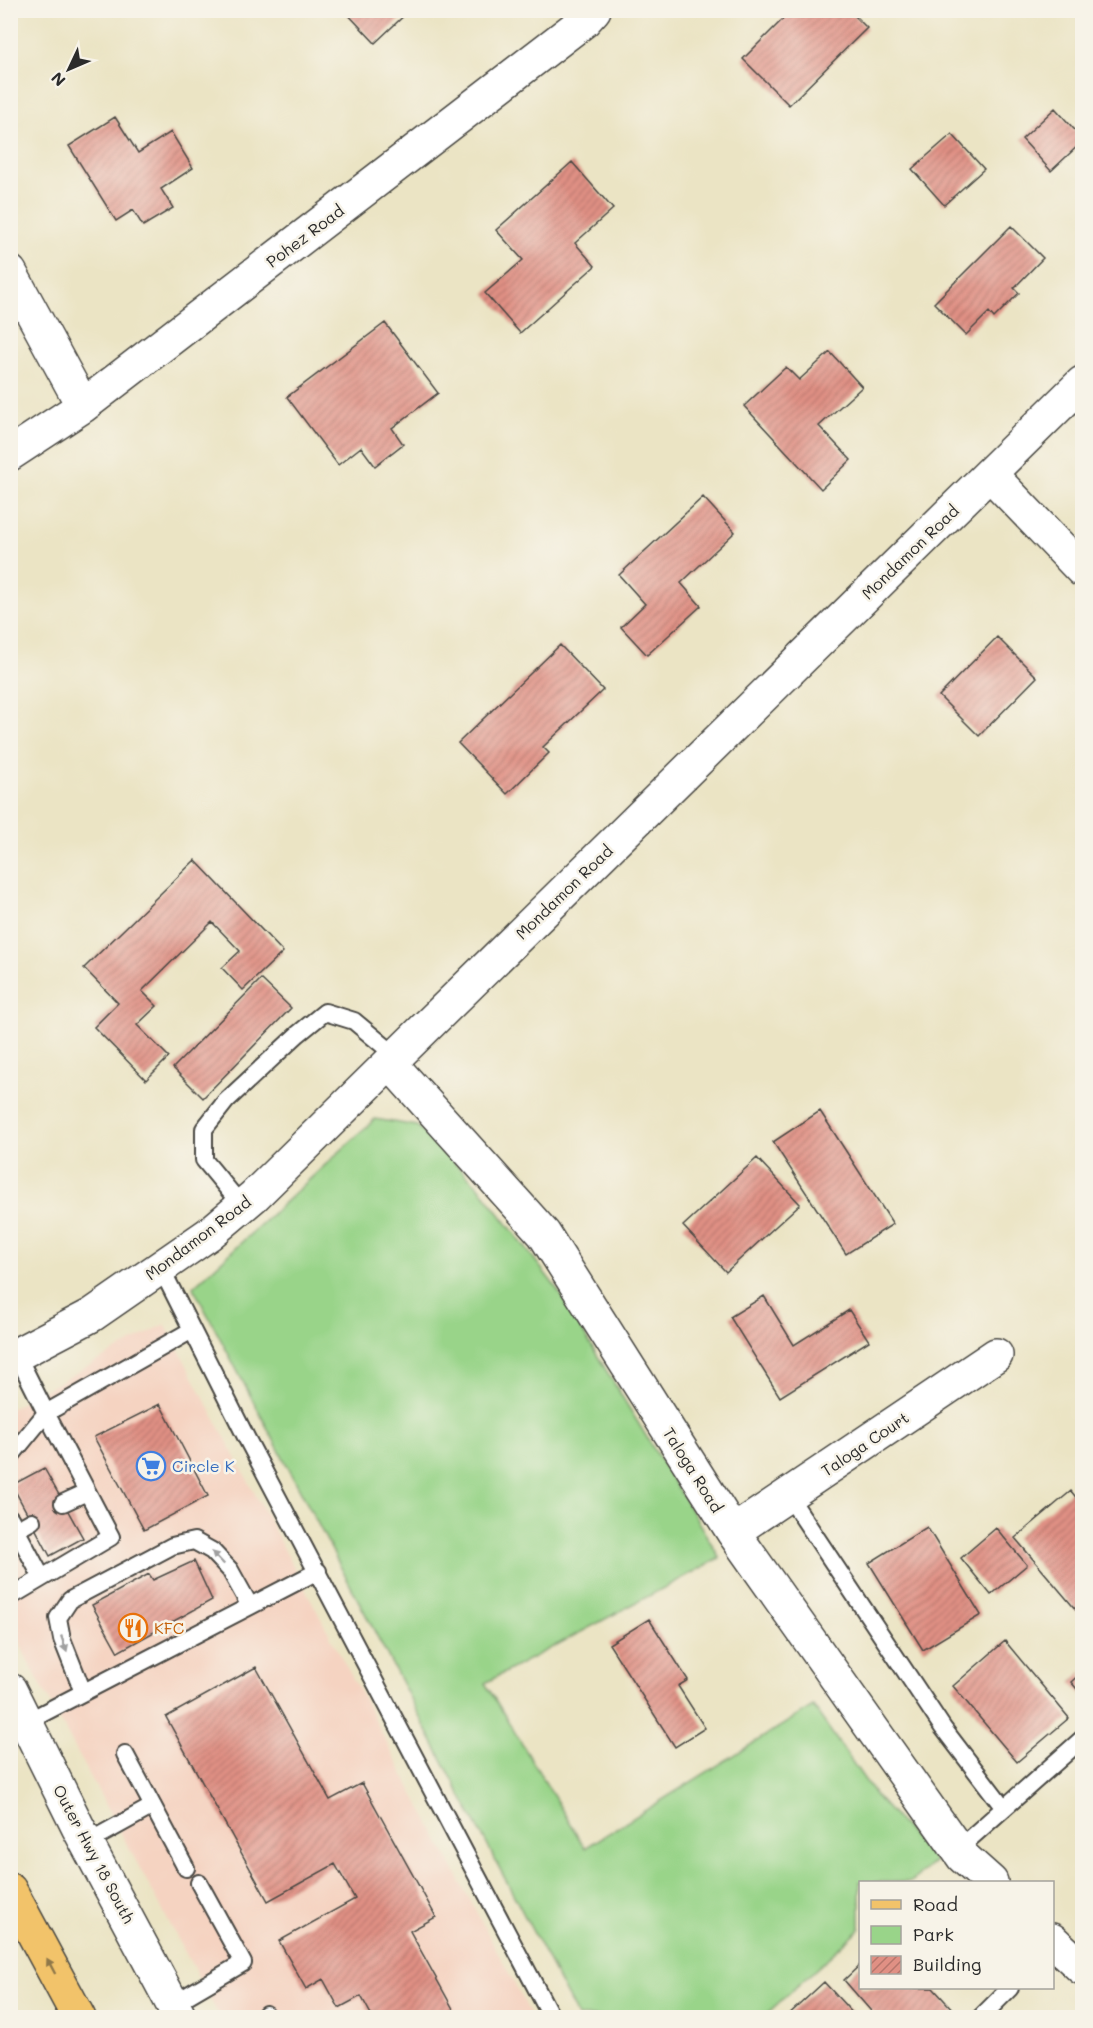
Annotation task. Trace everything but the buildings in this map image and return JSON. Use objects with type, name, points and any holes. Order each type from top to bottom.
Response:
[{"type":"main road","points":[[10,1890],[79,2018]]},
{"type":"street","name":"Pohez Road","points":[[10,454],[83,406],[584,21],[594,10]]},
{"type":"street","points":[[10,272],[83,406]]},
{"type":"street","name":"Mondamon Road","points":[[14,1357],[92,1315],[209,1234],[242,1206],[1083,383]]},
{"type":"street","points":[[990,474],[1083,570]]},
{"type":"street","name":"Taloga Road","points":[[393,1060],[543,1234],[732,1532],[963,1857],[990,1881]]},
{"type":"street","name":"Taloga Court","points":[[732,1532],[996,1355]]},
{"type":"street","name":"Outer Hwy 18 South","points":[[10,1690],[86,1843],[176,2011]]},
{"type":"street","points":[[1054,1943],[1083,1968]]},
{"type":"lane","points":[[242,1206],[204,1160],[204,1129],[226,1101],[324,1012],[354,1021],[393,1060]]},
{"type":"lane","points":[[161,1268],[247,1439],[552,2018]]},
{"type":"lane","points":[[10,1457],[46,1413],[192,1330]]},
{"type":"lane","points":[[10,1597],[111,1537],[14,1357]]},
{"type":"lane","points":[[63,1503],[87,1491]]},
{"type":"lane","points":[[788,1495],[943,1728],[1004,1808]]},
{"type":"lane","points":[[32,1521],[13,1524],[42,1578]]},
{"type":"lane","points":[[83,1692],[62,1639],[58,1618],[70,1600],[172,1546],[194,1541],[212,1551],[230,1570],[250,1606]]},
{"type":"lane","points":[[26,1722],[318,1571]]},
{"type":"lane","points":[[958,1849],[1083,1739]]},
{"type":"lane","points":[[125,1754],[186,1868]]},
{"type":"lane","points":[[86,1843],[153,1806]]},
{"type":"lane","points":[[176,2011],[243,1963],[199,1883]]},
{"type":"lane","points":[[980,2018],[1009,1989]]},
{"type":"shaded area","points":[[165,1324],[532,2017],[220,2017],[26,1657],[15,1630],[10,1609],[10,1409]]},
{"type":"green space","points":[[375,1119],[417,1126],[480,1188],[557,1289],[720,1558],[485,1683],[585,1848],[813,1706],[876,1796],[935,1861],[912,1881],[859,1881],[859,1930],[763,2017],[578,2017],[193,1287]]},
{"type":"place","name":"Circle K","points":[[151,1466]]},
{"type":"place","name":"KFC","points":[[133,1628]]}]
